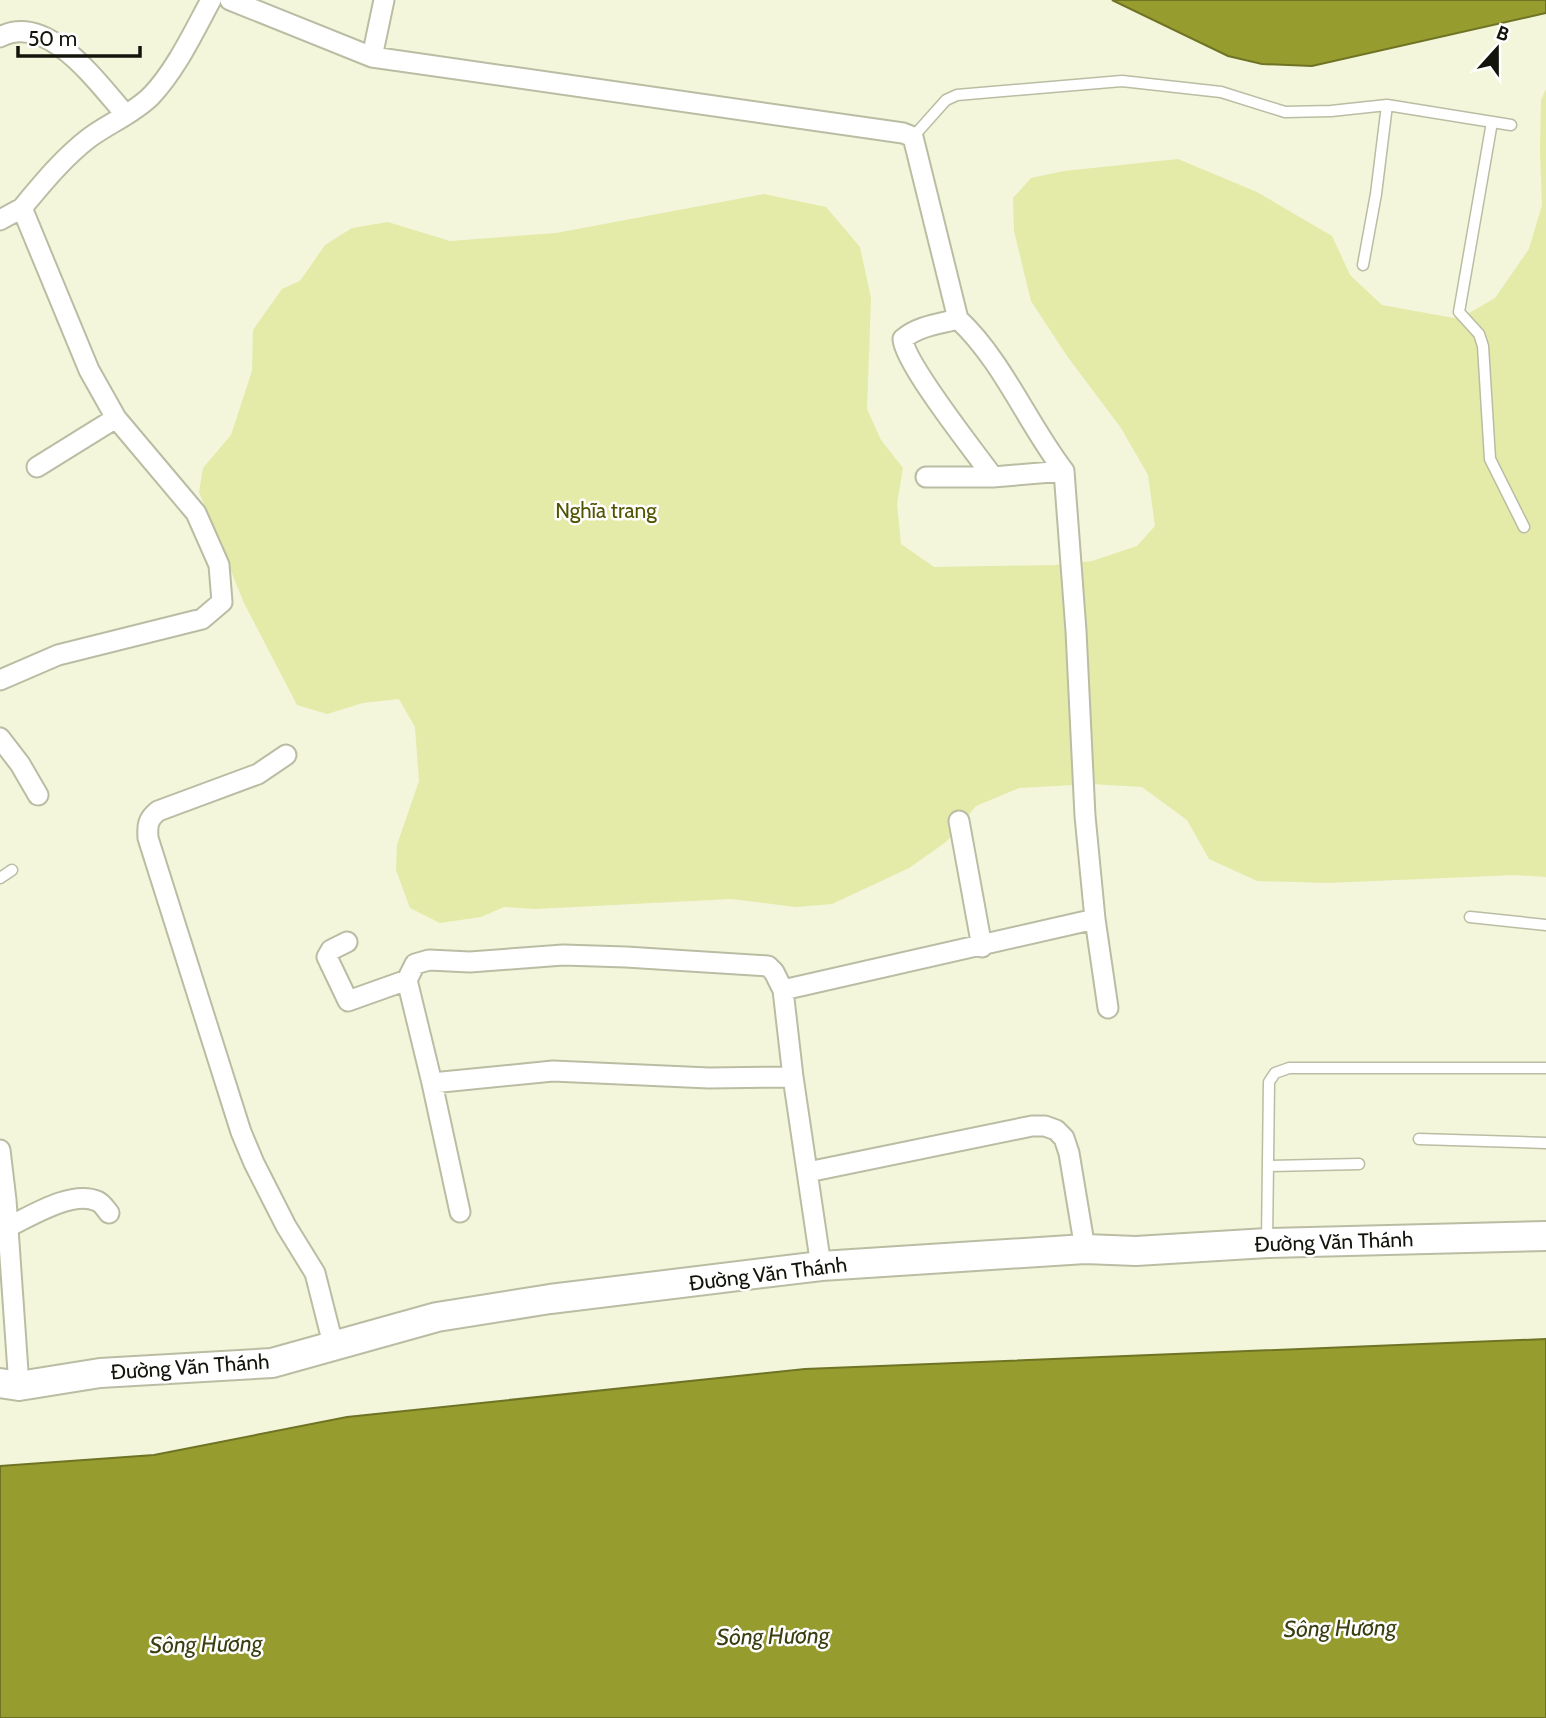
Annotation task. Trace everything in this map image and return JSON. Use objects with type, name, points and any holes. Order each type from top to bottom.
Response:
[{"type":"main road","name":"Đường Văn Thánh","points":[[9,1385],[100,1373],[272,1363],[437,1317],[550,1299],[821,1265],[1085,1249],[1136,1251],[1268,1243],[1546,1236]]},
{"type":"street","points":[[0,220],[22,208],[51,174],[88,139],[127,115],[151,96],[179,56],[211,0]]},
{"type":"street","points":[[230,0],[372,57],[903,133],[913,137],[958,319],[977,337],[1064,471],[1076,631],[1085,816],[1095,919],[1108,1008]]},
{"type":"street","points":[[372,57],[384,0]]},
{"type":"street","points":[[0,37],[5,34],[28,33],[61,46],[127,115]]},
{"type":"street","points":[[0,680],[58,655],[202,619],[222,602],[219,565],[196,513],[116,418],[89,370],[22,208]]},
{"type":"street","points":[[958,319],[921,328],[910,333],[903,339],[903,343],[918,372],[993,477]]},
{"type":"street","points":[[37,467],[116,418]]},
{"type":"street","points":[[926,477],[993,477],[1064,471]]},
{"type":"street","points":[[0,738],[20,764],[38,795]]},
{"type":"street","points":[[286,754],[258,774],[158,811],[150,817],[147,825],[148,838],[241,1132],[286,1226],[315,1273],[333,1344]]},
{"type":"street","points":[[959,821],[982,947]]},
{"type":"street","points":[[783,990],[982,947],[1095,919]]},
{"type":"street","points":[[347,942],[331,950],[327,957],[348,1001],[407,980]]},
{"type":"street","points":[[460,1212],[407,980],[415,964],[538,956],[601,956],[757,964],[768,966],[775,972],[783,990],[821,1265]]},
{"type":"street","points":[[432,1083],[553,1071],[709,1078],[793,1077]]},
{"type":"street","points":[[808,1172],[995,1132],[1045,1125],[1064,1138],[1069,1153],[1085,1249]]},
{"type":"street","points":[[0,1150],[3,1200],[8,1227],[9,1385]]},
{"type":"street","points":[[8,1227],[47,1208],[85,1198],[100,1202],[108,1213]]},
{"type":"lane","points":[[913,137],[946,100],[957,95],[1122,81],[1221,92],[1285,112],[1331,111],[1387,105],[1511,125]]},
{"type":"lane","points":[[1363,265],[1376,194],[1387,105]]},
{"type":"lane","points":[[1492,122],[1459,313],[1479,334],[1483,346],[1490,459],[1524,527]]},
{"type":"lane","points":[[0,878],[12,870]]},
{"type":"lane","points":[[1470,916],[1546,925]]},
{"type":"lane","points":[[1268,1243],[1269,1082],[1275,1073],[1289,1068],[1546,1068]]},
{"type":"lane","points":[[1419,1139],[1546,1143]]},
{"type":"lane","points":[[1268,1166],[1359,1164]]},
{"type":"green space","name":"Nghĩa trang","points":[[1546,89],[1546,877],[1515,875],[1327,883],[1257,881],[1209,859],[1187,820],[1142,787],[1092,784],[1019,788],[976,806],[946,842],[909,868],[832,904],[796,907],[731,899],[535,909],[504,907],[481,917],[440,923],[410,908],[396,870],[397,845],[419,781],[415,727],[399,699],[363,703],[327,714],[297,705],[244,603],[199,492],[203,468],[231,435],[252,371],[253,330],[282,289],[300,281],[325,245],[352,228],[388,222],[450,241],[556,233],[764,194],[826,207],[860,247],[871,298],[867,409],[881,440],[903,468],[897,504],[901,544],[934,567],[1055,565],[1092,561],[1137,546],[1155,526],[1148,475],[1121,428],[1067,356],[1031,301],[1014,231],[1013,198],[1031,178],[1064,171],[1178,159],[1257,192],[1332,236],[1350,275],[1382,305],[1459,319],[1495,298],[1529,249],[1542,205],[1541,100]]},
{"type":"water","points":[[1112,0],[1546,0],[1546,13],[1312,66],[1262,64],[1228,56]]},
{"type":"water","name":"Sông Hương","points":[[1546,1339],[1546,1718],[0,1718],[0,1466],[154,1455],[347,1417],[805,1369]]}]
